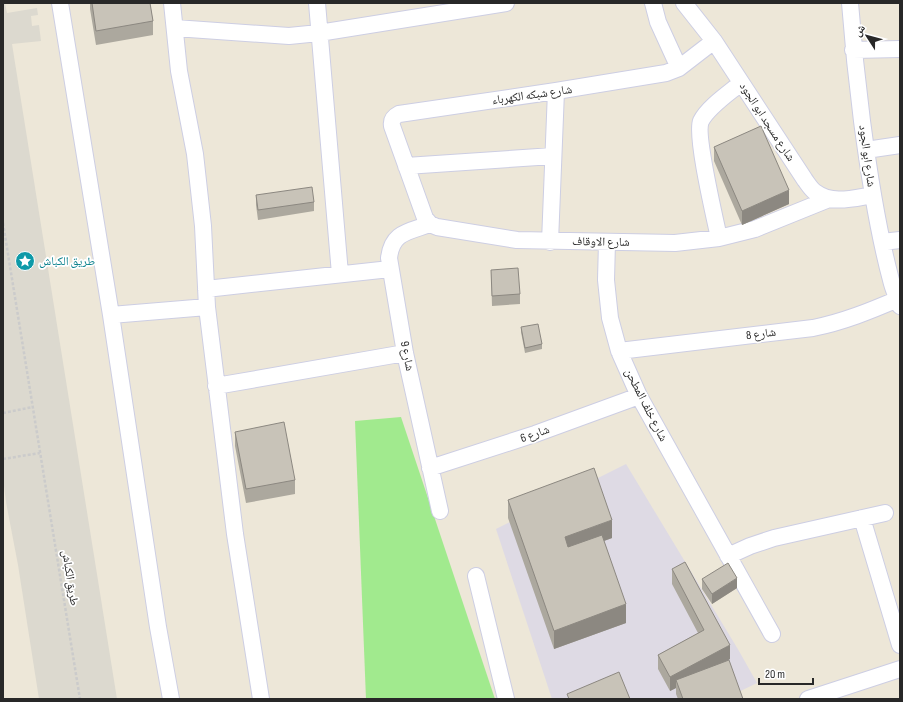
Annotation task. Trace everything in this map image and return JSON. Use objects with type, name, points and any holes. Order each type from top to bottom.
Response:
[{"type":"street","points":[[60,3],[112,316],[158,627],[171,699]]},
{"type":"street","points":[[172,3],[180,71],[195,154],[203,226],[207,307],[216,386],[235,534],[261,699]]},
{"type":"street","points":[[317,3],[340,274]]},
{"type":"street","points":[[175,28],[289,36],[319,33],[506,3]]},
{"type":"street","points":[[653,3],[658,22],[679,68]]},
{"type":"street","name":"شارع مسجد ابو الجود","points":[[684,3],[714,41],[740,83],[805,180],[815,192],[829,199]]},
{"type":"street","name":"شارع ابو الجود","points":[[850,3],[853,50],[873,195],[882,242],[897,293]]},
{"type":"street","name":"شارع شبكه الكهرباء","points":[[406,166],[392,126],[391,121],[394,116],[666,73],[679,68],[714,41]]},
{"type":"street","points":[[853,50],[900,49]]},
{"type":"street","points":[[719,238],[699,127],[704,116],[740,83]]},
{"type":"street","points":[[550,242],[556,91]]},
{"type":"street","points":[[866,150],[900,145]]},
{"type":"street","points":[[430,224],[425,218],[406,166],[553,156]]},
{"type":"street","points":[[829,199],[844,200],[873,195]]},
{"type":"street","name":"شارع الاوقاف","points":[[430,224],[437,227],[517,240],[550,242],[675,243],[719,238],[755,229],[829,199]]},
{"type":"street","name":"شارع 9","points":[[430,224],[396,238],[390,247],[389,258],[405,353],[440,511]]},
{"type":"street","points":[[882,242],[900,240]]},
{"type":"street","name":"شارع خلف المطحن","points":[[607,242],[606,280],[610,318],[619,351],[639,396],[772,634]]},
{"type":"street","points":[[206,289],[390,269]]},
{"type":"street","name":"شارع 8","points":[[619,351],[813,328],[855,317],[897,293]]},
{"type":"street","points":[[112,316],[207,307]]},
{"type":"street","points":[[216,386],[405,353]]},
{"type":"street","name":"شارع 6","points":[[430,468],[535,434],[639,396]]},
{"type":"street","points":[[728,556],[750,546],[774,538],[885,513]]},
{"type":"street","points":[[862,518],[900,645]]},
{"type":"street","points":[[476,576],[506,699]]},
{"type":"street","points":[[808,699],[900,669]]},
{"type":"path","name":"طريق الكباش","points":[[3,223],[80,699]]},
{"type":"path","points":[[3,413],[33,407]]},
{"type":"path","points":[[3,459],[40,453]]},
{"type":"shaded area","name":"طريق الكباش","points":[[3,3],[5,3],[7,13],[37,8],[38,15],[31,16],[32,26],[39,25],[41,41],[12,44],[117,699],[39,699],[18,565],[6,502],[3,478]]},
{"type":"shaded area","points":[[626,464],[757,683],[724,699],[552,699],[496,529]]},
{"type":"green space","points":[[401,417],[495,699],[366,699],[355,421]]},
{"type":"building","points":[[92,3],[150,3],[153,21],[96,31]]},
{"type":"building","points":[[761,126],[789,190],[742,211],[714,147]]},
{"type":"building","points":[[312,187],[314,202],[258,210],[256,195]]},
{"type":"building","points":[[518,268],[520,294],[492,296],[491,270]]},
{"type":"building","points":[[538,324],[542,344],[525,348],[521,327]]},
{"type":"building","points":[[284,422],[295,480],[246,489],[235,432]]},
{"type":"building","points":[[594,468],[612,520],[565,537],[568,547],[602,535],[626,604],[554,631],[508,500]]},
{"type":"building","points":[[685,562],[730,645],[670,677],[658,655],[704,630],[672,569]]},
{"type":"building","points":[[728,563],[737,578],[712,594],[702,579]]},
{"type":"building","points":[[729,660],[743,699],[683,699],[676,680]]},
{"type":"building","points":[[619,672],[630,699],[569,699],[567,694]]},
{"type":"place","name":"طريق الكباش","points":[[25,261]]}]
